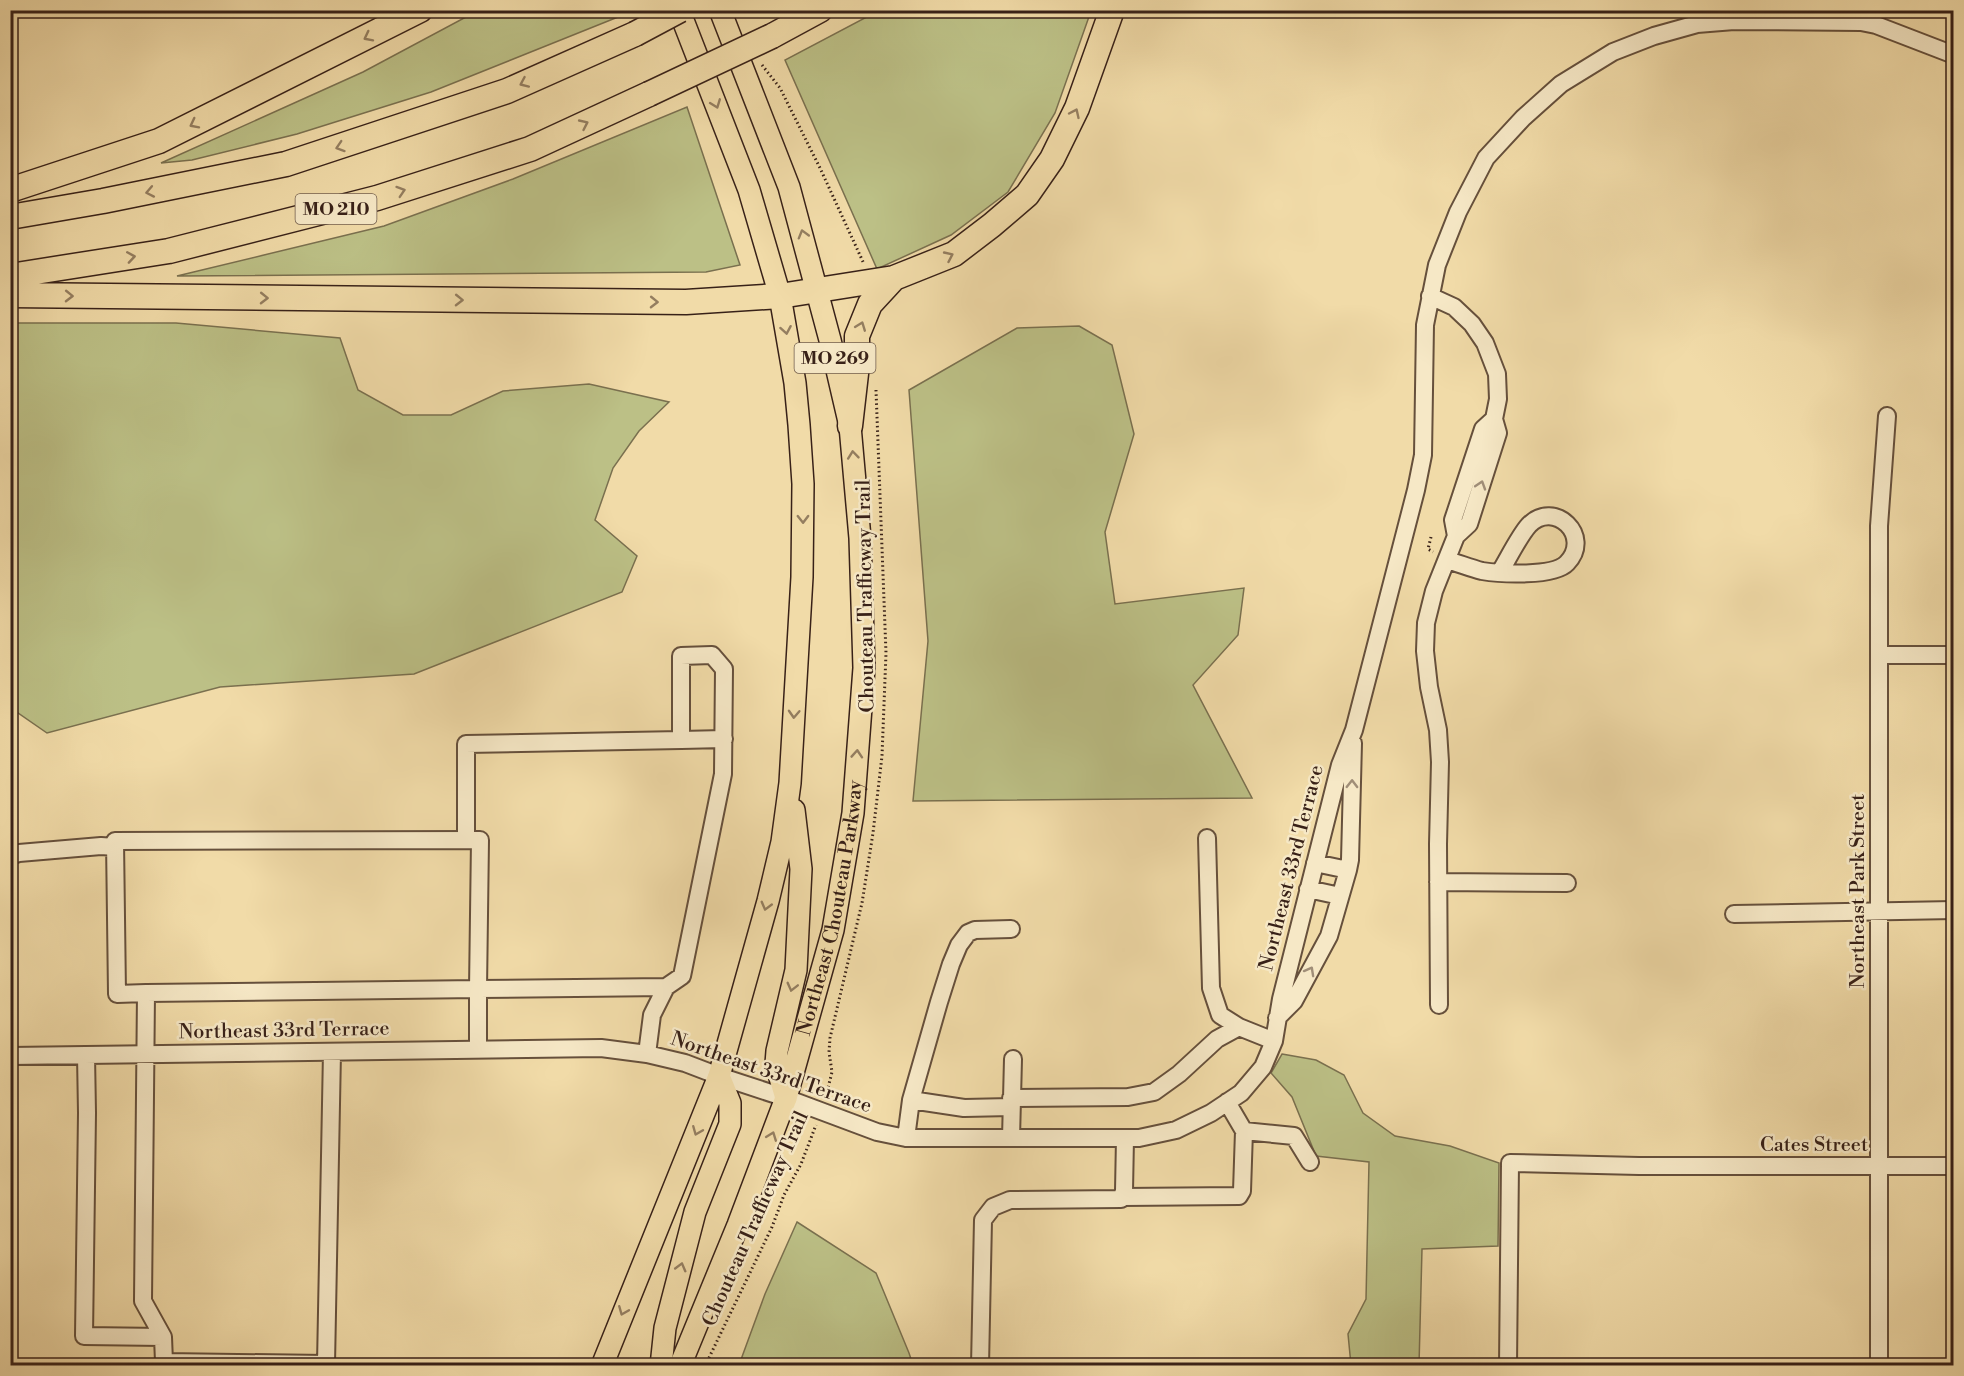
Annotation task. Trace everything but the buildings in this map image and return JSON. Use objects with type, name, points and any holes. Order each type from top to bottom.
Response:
[{"type":"highway","points":[[10,190],[159,141],[420,10]]},
{"type":"highway","points":[[10,217],[103,201],[286,164],[507,91],[635,34],[680,10]]},
{"type":"highway","name":"MO 210","points":[[10,276],[169,251],[377,198],[530,149],[772,36],[820,10]]},
{"type":"highway","points":[[10,295],[675,302],[780,296],[883,280],[954,254],[1027,195],[1052,159],[1077,108],[1112,10]]},
{"type":"highway","points":[[850,426],[857,365],[857,336],[883,280]]},
{"type":"main road","points":[[602,1365],[719,1076],[768,901],[782,842],[790,783],[802,577],[803,494],[800,440],[795,383],[780,296],[749,190],[680,10]]},
{"type":"main road","points":[[720,10],[789,187],[818,291]]},
{"type":"main road","name":"MO 269","points":[[818,291],[850,426]]},
{"type":"main road","name":"Northeast Chouteau Parkway","points":[[680,1365],[738,1225],[786,1098],[833,930],[853,813],[864,668],[860,538],[850,426]]},
{"type":"main road","points":[[786,1098],[776,1064],[796,969],[801,869],[790,783]]},
{"type":"main road","points":[[661,1365],[665,1328],[695,1212],[730,1124],[730,1103],[719,1076]]},
{"type":"street","name":"Northeast 33rd Terrace","points":[[10,1056],[601,1048],[647,1054],[685,1063],[877,1132],[906,1138],[1138,1138],[1176,1130],[1211,1113],[1241,1093],[1263,1067],[1274,1041],[1277,1018],[1340,765],[1354,730],[1409,522],[1423,455],[1425,324],[1437,265],[1453,223],[1486,158],[1523,118],[1561,84],[1613,52],[1654,36],[1697,24],[1734,21],[1849,22],[1876,25],[1953,55]]},
{"type":"street","points":[[1430,296],[1454,307],[1472,324],[1485,343],[1497,374],[1498,399],[1494,418],[1498,433],[1469,524],[1456,537],[1434,591],[1426,624],[1425,651],[1428,687],[1438,730],[1440,762],[1439,1005]]},
{"type":"street","name":"Northeast Park Street","points":[[1879,1365],[1880,526],[1887,416]]},
{"type":"street","points":[[1447,560],[1482,571],[1517,574],[1552,571],[1566,565],[1574,554],[1576,538],[1571,527],[1560,518],[1544,517],[1530,524],[1500,572]]},
{"type":"street","points":[[647,1054],[652,1015],[666,987],[682,976],[723,774],[724,669],[712,655],[681,656],[681,740]]},
{"type":"street","points":[[1879,655],[1953,655]]},
{"type":"street","name":"Northeast 33rd Terrace","points":[[1277,1018],[1294,1001],[1329,936],[1348,870],[1354,730]]},
{"type":"street","points":[[466,840],[466,744],[724,739]]},
{"type":"street","points":[[1207,838],[1211,988],[1220,1015],[1239,1027],[1274,1041]]},
{"type":"street","points":[[478,1050],[478,989],[480,840],[116,841],[117,994],[146,993],[478,989],[666,987]]},
{"type":"street","points":[[10,856],[101,846],[115,847]]},
{"type":"street","points":[[1315,863],[1348,870]]},
{"type":"street","points":[[1438,882],[1567,883]]},
{"type":"street","points":[[1308,889],[1340,896]]},
{"type":"street","points":[[1734,914],[1953,910]]},
{"type":"street","points":[[906,1138],[911,1100],[939,1002],[959,945],[968,933],[975,930],[1011,929]]},
{"type":"street","points":[[146,993],[143,1301],[163,1337],[164,1362],[326,1364],[332,1052]]},
{"type":"street","points":[[911,1100],[964,1108],[1011,1103],[1128,1097],[1154,1092],[1179,1074],[1217,1039],[1239,1027]]},
{"type":"street","points":[[86,1055],[84,1336],[163,1337]]},
{"type":"street","points":[[1011,1138],[1013,1059]]},
{"type":"street","points":[[980,1365],[983,1220],[993,1207],[1010,1200],[1239,1196],[1242,1191],[1244,1131],[1227,1102]]},
{"type":"street","points":[[1244,1131],[1294,1136],[1310,1162]]},
{"type":"street","points":[[1123,1197],[1125,1138]]},
{"type":"street","name":"Cates Street","points":[[1508,1365],[1510,1162],[1675,1166],[1953,1166]]},
{"type":"path","points":[[762,64],[780,88],[820,168],[883,280]]},
{"type":"path","name":"Chouteau Trafficway Trail","points":[[705,1365],[772,1227],[784,1195],[801,1164],[831,1080],[830,1038],[862,903],[882,756],[886,653],[876,389]]},
{"type":"green space","points":[[479,10],[633,11],[431,92],[297,134],[192,160],[161,163],[363,72]]},
{"type":"green space","points":[[878,11],[1091,11],[1055,113],[1008,192],[951,235],[877,269],[785,60]]},
{"type":"green space","points":[[687,107],[740,265],[706,272],[177,276],[384,226],[513,179]]},
{"type":"green space","points":[[11,323],[176,323],[340,338],[358,390],[403,415],[451,415],[503,391],[589,384],[669,402],[639,431],[613,468],[595,520],[637,556],[622,592],[414,674],[220,687],[47,733],[11,708]]},
{"type":"green space","points":[[1079,326],[1112,345],[1134,434],[1105,532],[1115,604],[1244,588],[1238,635],[1193,685],[1252,798],[913,801],[928,641],[909,390],[1017,328]]},
{"type":"green space","points":[[1282,1054],[1316,1060],[1344,1075],[1363,1113],[1395,1136],[1450,1146],[1499,1163],[1498,1246],[1422,1249],[1419,1365],[1351,1365],[1348,1334],[1366,1299],[1369,1162],[1316,1156],[1292,1097],[1271,1073]]},
{"type":"green space","points":[[797,1222],[876,1273],[913,1365],[739,1365],[765,1294]]}]
